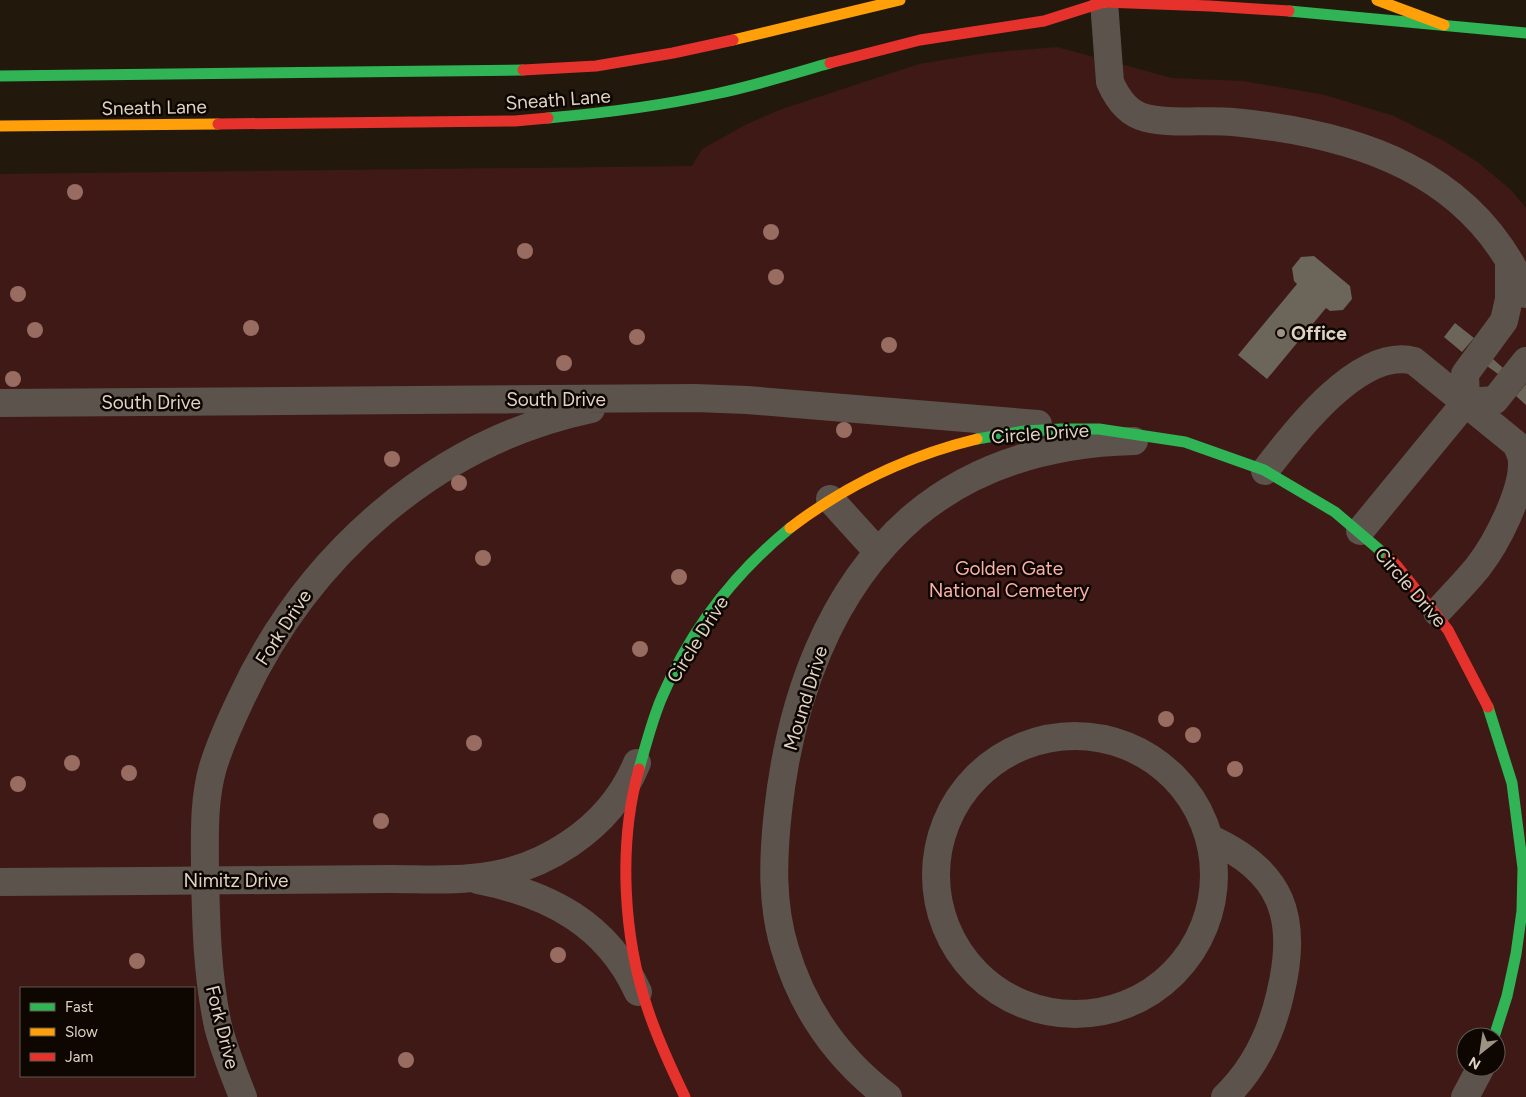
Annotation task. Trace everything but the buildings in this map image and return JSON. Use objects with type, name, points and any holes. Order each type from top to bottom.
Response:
[{"type":"main road","name":"Sneath Lane","points":[[0,76],[516,70],[594,66],[660,56],[900,0]]},
{"type":"main road","name":"Sneath Lane","points":[[0,126],[515,121],[582,116],[653,107],[719,94],[882,48],[949,34],[1037,23],[1103,0],[1244,8],[1526,33]]},
{"type":"main road","points":[[1377,0],[1444,26]]},
{"type":"main road","name":"Circle Drive","points":[[685,1097],[670,1070],[646,1009],[632,952],[625,886],[629,814],[635,781],[654,718],[675,669],[712,609],[731,586],[776,539],[830,498],[891,466],[955,443],[992,435],[1040,429],[1111,429],[1148,434],[1181,441],[1239,459],[1313,497],[1360,531],[1401,569],[1437,612],[1456,640],[1488,702],[1502,740],[1518,807],[1524,872],[1520,926],[1512,977],[1497,1027]]},
{"type":"street","points":[[1103,0],[1110,82],[1122,103],[1133,112],[1144,118],[1158,120],[1231,122],[1282,128],[1334,140],[1385,156],[1426,176],[1460,201],[1489,230],[1509,260],[1526,294]]},
{"type":"street","points":[[1360,531],[1466,402],[1465,374],[1498,330],[1507,311],[1510,285],[1509,260]]},
{"type":"street","points":[[1265,471],[1296,431],[1321,404],[1350,381],[1384,361],[1405,358],[1414,361],[1466,402],[1516,444],[1522,462],[1521,471],[1512,504],[1488,552],[1464,583],[1437,612]]},
{"type":"street","points":[[1466,402],[1495,400],[1526,361]]},
{"type":"street","name":"South Drive","points":[[0,403],[695,398],[746,400],[1111,429]]},
{"type":"street","name":"Fork Drive","points":[[243,1097],[219,1027],[208,966],[206,805],[214,766],[229,725],[260,661],[283,622],[315,579],[372,520],[417,486],[465,456],[511,434],[586,411],[639,402],[695,398]]},
{"type":"street","name":"Mound Drive","points":[[888,1097],[873,1086],[840,1053],[813,1016],[784,948],[776,905],[774,872],[777,819],[784,769],[793,725],[815,656],[839,608],[878,552],[901,528],[932,502],[969,479],[1009,461],[1054,449],[1132,441],[1181,441]]},
{"type":"street","points":[[830,498],[878,552]]},
{"type":"street","points":[[1209,838],[1214,874],[1213,892],[1210,910],[1196,943],[1186,958],[1162,983],[1146,994],[1113,1008],[1077,1014],[1060,1013],[1041,1010],[1008,996],[978,975],[956,947],[941,914],[937,896],[936,858],[939,842],[952,808],[969,784],[988,766],[1011,751],[1036,741],[1054,737],[1090,737],[1126,746],[1159,764],[1184,790],[1194,804],[1209,838],[1239,853],[1263,874],[1281,904],[1287,920],[1289,938],[1283,985],[1271,1027],[1253,1064],[1226,1097]]},
{"type":"street","name":"Nimitz Drive","points":[[0,882],[471,878],[493,875],[536,861],[587,832],[601,819],[624,788],[644,747]]},
{"type":"street","name":"Nimitz Drive","points":[[471,878],[494,883],[537,897],[574,915],[590,926],[614,951],[625,966],[646,1009]]},
{"type":"street","points":[[1465,1097],[1476,1077]]},
{"type":"green space","name":"Golden Gate National Cemetery","points":[[1057,47],[1172,78],[1243,81],[1325,95],[1394,116],[1444,141],[1479,163],[1511,190],[1526,208],[1526,1097],[0,1097],[0,174],[692,166],[702,149],[747,124],[782,109],[919,64],[986,53]]},
{"type":"traffic: fast","points":[[1289,11],[1526,33]]},
{"type":"traffic: fast","points":[[548,118],[632,109],[674,102],[773,80],[830,63]]},
{"type":"traffic: fast","points":[[0,76],[523,70]]},
{"type":"traffic: fast","points":[[977,439],[1024,431],[1099,429],[1185,442],[1264,470],[1335,512],[1389,558]]},
{"type":"traffic: fast","points":[[639,769],[658,706],[673,673],[700,626],[751,564],[790,528]]},
{"type":"traffic: fast","points":[[1488,707],[1512,783],[1523,868],[1522,911],[1516,954],[1507,996],[1497,1027]]},
{"type":"traffic: slow","points":[[733,40],[900,0]]},
{"type":"traffic: slow","points":[[1377,0],[1444,25]]},
{"type":"traffic: slow","points":[[0,126],[218,124]]},
{"type":"traffic: slow","points":[[790,528],[833,498],[878,474],[926,454],[977,439]]},
{"type":"traffic: jam","points":[[1099,0],[1104,2],[1289,11]]},
{"type":"traffic: jam","points":[[830,63],[920,40],[1044,21],[1104,2]]},
{"type":"traffic: jam","points":[[523,70],[596,66],[673,53],[733,40]]},
{"type":"traffic: jam","points":[[218,124],[515,121],[548,118]]},
{"type":"traffic: jam","points":[[1389,558],[1448,630],[1488,707]]},
{"type":"traffic: jam","points":[[639,769],[632,798],[626,859],[626,890],[633,952],[648,1010],[665,1054],[685,1097]]},
{"type":"place","name":"Office","points":[[1281,333]]}]
